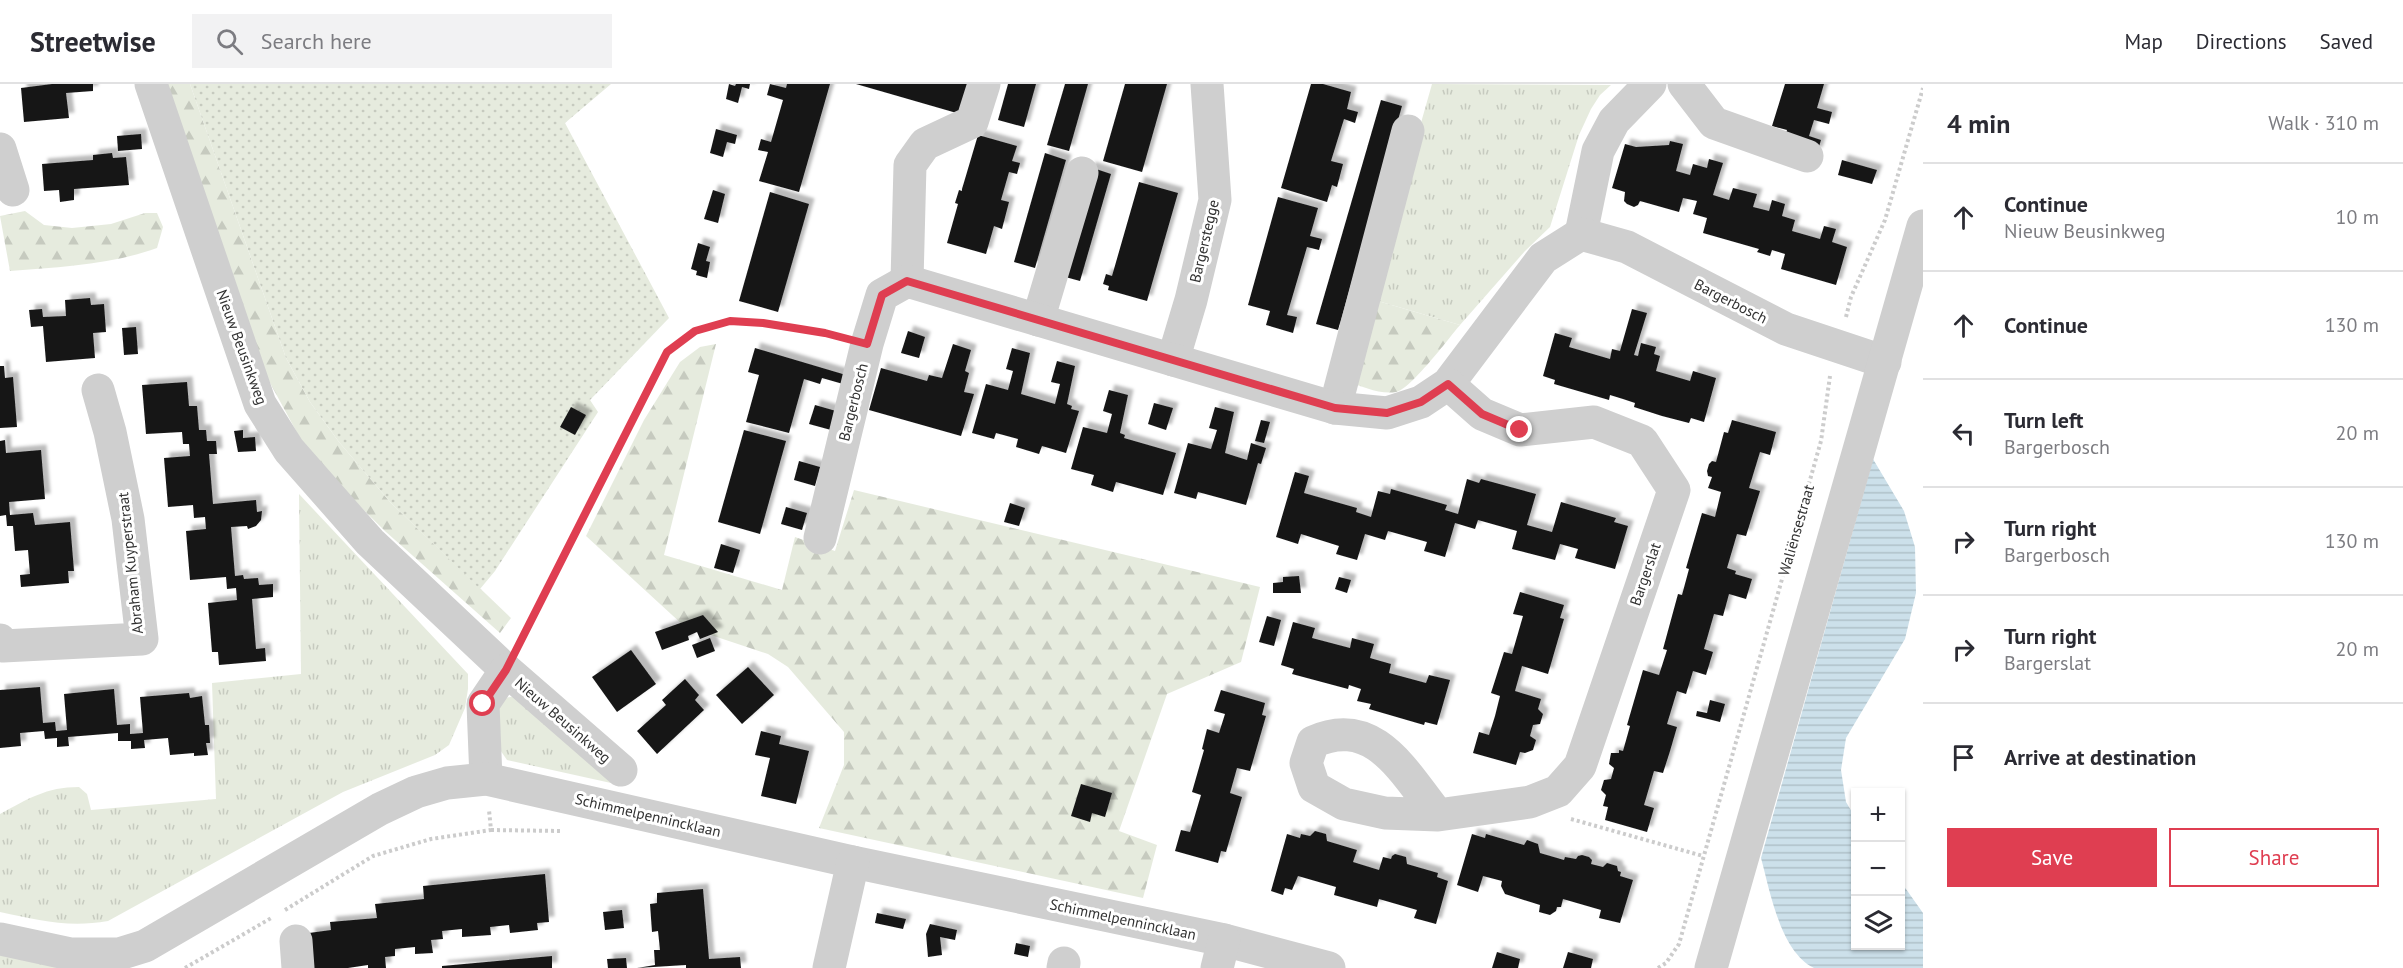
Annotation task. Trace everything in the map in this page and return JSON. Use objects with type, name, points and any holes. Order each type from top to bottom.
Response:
[{"type":"street","name":"Nieuw Beusinkweg","points":[[152,84],[260,404],[289,450],[370,542],[506,670],[621,770]]},
{"type":"street","points":[[984,84],[972,122],[925,144],[910,165],[907,281],[1335,408],[1387,413],[1421,402],[1448,384],[1543,258],[1581,234],[1598,151],[1614,121],[1650,84]]},
{"type":"street","name":"Bargerstegge","points":[[1173,360],[1191,300],[1215,200],[1207,84]]},
{"type":"street","points":[[1684,84],[1714,123],[1807,156]]},
{"type":"street","points":[[1335,408],[1408,131]]},
{"type":"street","points":[[0,149],[13,190]]},
{"type":"street","points":[[1038,320],[1082,173]]},
{"type":"street","points":[[1712,968],[1923,226]]},
{"type":"street","name":"Bargerbosch","points":[[1581,234],[1627,246],[1786,329],[1885,362]]},
{"type":"street","name":"Bargerbosch","points":[[820,538],[867,344],[882,295],[907,281]]},
{"type":"street","name":"Bargerslat","points":[[1438,815],[1530,802],[1558,791],[1580,766],[1674,490],[1642,441],[1594,422],[1520,430],[1482,414],[1448,384]]},
{"type":"street","name":"Abraham Kuyperstraat","points":[[1,645],[141,639],[128,519],[110,432],[98,390]]},
{"type":"street","name":"Nieuw Beusinkweg","points":[[486,779],[483,704],[506,670]]},
{"type":"street","name":"Schimmelpennincklaan","points":[[0,939],[70,954],[119,954],[146,946],[380,809],[416,792],[447,783],[486,779],[854,862],[1221,954],[1329,968]]},
{"type":"street","points":[[829,968],[854,862]]},
{"type":"path","name":"Waliënsestraat","points":[[1658,968],[1666,963],[1679,944],[1821,441],[1827,385],[1836,347],[1851,297],[1885,220],[1923,88]]},
{"type":"path","points":[[506,670],[667,352],[695,331],[730,321],[763,323],[867,344]]},
{"type":"path","points":[[184,968],[296,904],[373,856],[432,839],[491,830],[486,779]]},
{"type":"path","points":[[1558,791],[1571,819],[1703,856]]},
{"type":"green space","points":[[162,84],[190,84],[286,358],[310,402],[339,442],[391,503],[511,618],[500,633],[386,532],[329,476],[301,440],[269,381]]},
{"type":"green space","points":[[190,84],[611,84],[565,123],[669,318],[590,400],[598,412],[495,571],[480,589],[391,503],[339,442],[310,402],[286,358]]},
{"type":"green space","points":[[1432,84],[1611,85],[1600,95],[1591,109],[1579,135],[1550,227],[1525,251],[1460,325],[1371,299]]},
{"type":"green space","points":[[25,211],[44,225],[72,228],[111,224],[145,213],[157,213],[163,227],[157,248],[139,254],[84,264],[10,271],[0,216]]},
{"type":"green space","points":[[1371,299],[1460,325],[1420,373],[1396,392],[1377,391],[1347,382]]},
{"type":"green space","points":[[716,344],[664,555],[782,590],[795,537],[835,551],[854,490],[1260,587],[1241,662],[1167,694],[1119,831],[1157,845],[1143,898],[819,828],[844,765],[844,732],[788,667],[768,654],[684,626],[586,536],[644,420],[680,362],[700,347]]},
{"type":"green space","points":[[299,494],[468,674],[465,708],[449,745],[435,755],[343,792],[108,921],[66,923],[0,912],[0,814],[20,803],[57,789],[79,787],[87,794],[91,810],[216,799],[212,683],[301,674]]},
{"type":"green space","points":[[515,696],[620,785],[507,760],[496,744],[493,710],[505,698]]},
{"type":"green space","points":[[0,953],[67,968],[0,968]]},
{"type":"water","points":[[1873,459],[1904,511],[1915,547],[1916,593],[1905,639],[1846,738],[1841,770],[1846,802],[1851,810],[1851,950],[1905,950],[1905,888],[1923,913],[1923,968],[1814,968],[1802,960],[1778,919],[1761,858]]},
{"type":"building","points":[[52,84],[93,84],[93,91],[66,93],[69,118],[24,122],[21,88]]},
{"type":"building","points":[[729,84],[735,86],[736,84],[750,84],[749,89],[742,87],[738,103],[726,99]]},
{"type":"building","points":[[770,84],[786,88],[787,84],[830,84],[799,192],[759,181],[768,152],[758,150],[761,139],[771,142],[783,100],[767,95]]},
{"type":"building","points":[[856,84],[968,84],[960,114]]},
{"type":"building","points":[[1008,84],[1036,84],[1024,127],[998,120]]},
{"type":"building","points":[[1065,84],[1088,84],[1069,151],[1047,145]]},
{"type":"building","points":[[1125,84],[1167,84],[1142,172],[1103,161]]},
{"type":"building","points":[[1311,84],[1323,84],[1351,92],[1347,109],[1358,112],[1355,123],[1344,119],[1331,161],[1343,164],[1337,187],[1332,185],[1327,202],[1281,188]]},
{"type":"building","points":[[1785,84],[1824,84],[1817,108],[1832,112],[1829,124],[1814,120],[1809,136],[1821,140],[1817,153],[1783,143],[1787,130],[1772,126]]},
{"type":"building","points":[[1381,100],[1402,106],[1338,330],[1316,324]]},
{"type":"building","points":[[716,129],[737,135],[735,144],[727,142],[723,157],[710,153]]},
{"type":"building","points":[[141,134],[142,149],[118,151],[117,136]]},
{"type":"building","points":[[978,135],[1017,146],[1012,161],[1020,163],[1017,174],[1009,172],[1001,200],[1009,202],[1002,229],[994,226],[986,254],[947,243],[958,204],[955,203],[959,190],[962,191]]},
{"type":"building","points":[[1670,141],[1683,144],[1676,171],[1690,175],[1693,164],[1707,168],[1709,159],[1723,163],[1713,195],[1729,200],[1733,188],[1757,194],[1753,207],[1769,211],[1772,200],[1785,204],[1782,216],[1795,220],[1792,231],[1820,239],[1824,226],[1836,229],[1832,242],[1847,247],[1836,285],[1781,269],[1785,254],[1772,250],[1770,256],[1757,252],[1759,249],[1703,233],[1707,218],[1693,214],[1697,201],[1683,198],[1679,212],[1640,201],[1634,207],[1627,204],[1624,201],[1625,192],[1612,188],[1625,144],[1636,147],[1669,145]]},
{"type":"building","points":[[112,153],[113,158],[126,157],[129,185],[74,189],[74,200],[60,202],[59,190],[44,191],[42,164],[93,160],[93,155]]},
{"type":"building","points":[[1045,153],[1066,160],[1035,268],[1014,262]]},
{"type":"building","points":[[1842,160],[1877,170],[1872,184],[1838,175]]},
{"type":"building","points":[[1090,167],[1111,174],[1080,281],[1058,275]]},
{"type":"building","points":[[1139,182],[1178,193],[1147,301],[1108,290],[1109,286],[1103,284],[1106,274],[1112,276]]},
{"type":"building","points":[[713,190],[725,194],[718,223],[704,219]]},
{"type":"building","points":[[770,192],[809,204],[778,312],[739,301]]},
{"type":"building","points":[[1278,197],[1318,208],[1310,236],[1322,239],[1319,250],[1307,247],[1287,315],[1297,317],[1293,333],[1266,325],[1270,311],[1248,305]]},
{"type":"building","points":[[698,243],[710,247],[706,261],[710,262],[707,278],[696,275],[697,271],[691,269]]},
{"type":"building","points":[[90,298],[91,305],[104,304],[106,332],[93,333],[95,358],[46,362],[43,326],[31,327],[29,310],[42,309],[43,317],[66,316],[65,300]]},
{"type":"building","points":[[1632,309],[1647,313],[1634,355],[1638,356],[1641,343],[1656,347],[1654,354],[1660,356],[1656,371],[1690,381],[1693,371],[1716,378],[1704,422],[1691,418],[1689,423],[1662,416],[1634,407],[1635,403],[1610,395],[1609,400],[1554,384],[1555,380],[1543,376],[1555,333],[1572,338],[1569,347],[1610,359],[1612,349],[1620,351]]},
{"type":"building","points":[[136,327],[138,354],[124,355],[122,328]]},
{"type":"building","points":[[908,331],[925,337],[919,358],[901,353]]},
{"type":"building","points":[[953,344],[971,350],[965,371],[969,373],[964,392],[974,394],[961,436],[869,410],[881,368],[927,381],[929,375],[942,378]]},
{"type":"building","points":[[755,348],[846,375],[843,384],[822,378],[820,384],[804,379],[789,433],[746,422],[759,375],[748,372]]},
{"type":"building","points":[[1012,348],[1030,353],[1021,394],[1055,404],[1060,384],[1051,382],[1057,361],[1075,366],[1067,404],[1072,406],[1071,409],[1079,411],[1066,453],[1042,446],[1039,454],[1016,447],[1018,439],[996,433],[994,439],[972,433],[986,384],[1008,390],[1013,371],[1006,369]]},
{"type":"building","points":[[0,366],[4,366],[5,378],[13,377],[17,427],[0,428]]},
{"type":"building","points":[[187,382],[189,406],[197,406],[199,430],[206,430],[207,441],[216,441],[217,454],[209,454],[213,504],[256,500],[257,512],[262,511],[261,520],[256,526],[248,529],[247,526],[231,527],[235,576],[243,575],[244,579],[258,578],[259,585],[273,584],[273,597],[252,599],[256,649],[265,648],[266,661],[219,665],[218,652],[212,652],[208,603],[237,600],[236,588],[227,589],[226,577],[190,580],[186,531],[206,529],[205,517],[194,518],[193,505],[168,507],[164,458],[190,456],[189,444],[183,444],[182,432],[146,434],[142,385]]},
{"type":"building","points":[[1109,390],[1128,395],[1120,433],[1125,435],[1124,438],[1176,453],[1163,495],[1116,482],[1113,492],[1091,485],[1094,475],[1071,469],[1083,427],[1107,433],[1112,414],[1103,411]]},
{"type":"building","points":[[1154,403],[1173,408],[1166,430],[1148,424]]},
{"type":"building","points":[[815,405],[836,411],[831,430],[809,424]]},
{"type":"building","points":[[571,407],[586,415],[575,435],[560,427]]},
{"type":"building","points":[[1215,407],[1234,412],[1225,453],[1247,460],[1251,443],[1266,448],[1261,464],[1258,463],[1246,505],[1198,492],[1196,499],[1174,493],[1188,443],[1211,449],[1217,430],[1209,428]]},
{"type":"building","points":[[1261,420],[1270,422],[1264,443],[1255,441]]},
{"type":"building","points":[[1732,420],[1776,432],[1770,455],[1760,452],[1749,488],[1760,491],[1746,536],[1737,534],[1727,568],[1736,571],[1735,574],[1752,579],[1746,599],[1729,594],[1723,616],[1714,614],[1704,649],[1713,652],[1706,675],[1693,671],[1686,694],[1677,691],[1667,724],[1677,727],[1663,773],[1654,771],[1644,805],[1654,808],[1647,832],[1605,820],[1608,807],[1603,806],[1606,795],[1601,790],[1604,780],[1611,779],[1614,768],[1609,764],[1611,753],[1623,751],[1630,726],[1627,725],[1643,670],[1659,675],[1667,650],[1663,649],[1678,594],[1682,595],[1689,569],[1686,568],[1702,513],[1715,517],[1721,492],[1708,488],[1712,477],[1708,476],[1707,471],[1712,461],[1716,462],[1724,432],[1728,433]]},
{"type":"building","points":[[243,430],[243,438],[255,437],[256,451],[238,452],[234,431]]},
{"type":"building","points":[[744,430],[786,441],[760,534],[718,522]]},
{"type":"building","points":[[5,440],[6,453],[41,450],[45,499],[9,502],[10,515],[33,513],[35,525],[70,522],[74,571],[68,571],[69,583],[21,587],[20,575],[30,574],[28,550],[15,551],[13,526],[7,526],[6,515],[0,516],[0,441]]},
{"type":"building","points":[[799,461],[820,467],[815,486],[794,480]]},
{"type":"building","points":[[1295,472],[1309,476],[1304,493],[1357,508],[1356,512],[1371,517],[1378,491],[1390,494],[1391,489],[1447,505],[1445,510],[1458,514],[1467,479],[1479,483],[1481,479],[1536,494],[1527,525],[1552,532],[1561,502],[1616,518],[1614,522],[1628,526],[1615,569],[1575,558],[1578,549],[1560,544],[1555,560],[1512,549],[1517,531],[1478,520],[1475,529],[1455,523],[1445,557],[1424,551],[1427,542],[1388,531],[1385,540],[1365,534],[1357,560],[1336,554],[1339,546],[1301,534],[1298,544],[1276,537]]},
{"type":"building","points":[[1010,503],[1025,508],[1019,526],[1004,522]]},
{"type":"building","points":[[786,507],[807,513],[802,530],[781,524]]},
{"type":"building","points":[[721,544],[740,550],[733,573],[714,568]]},
{"type":"building","points":[[1299,576],[1301,593],[1273,593],[1273,583],[1283,582],[1283,577]]},
{"type":"building","points":[[1339,577],[1351,580],[1347,593],[1335,589]]},
{"type":"building","points":[[1520,592],[1564,605],[1560,618],[1564,619],[1548,674],[1522,666],[1515,691],[1541,699],[1538,709],[1543,714],[1540,724],[1533,725],[1530,736],[1536,740],[1533,750],[1520,752],[1516,765],[1473,753],[1479,732],[1489,735],[1495,716],[1500,696],[1491,693],[1504,652],[1512,654],[1523,616],[1513,614]]},
{"type":"building","points":[[703,615],[718,632],[700,639],[697,632],[688,636],[689,640],[662,650],[655,632]]},
{"type":"building","points":[[1267,616],[1281,620],[1274,646],[1259,642]]},
{"type":"building","points":[[1293,622],[1315,628],[1312,638],[1350,648],[1352,638],[1374,644],[1370,658],[1391,664],[1389,673],[1426,683],[1429,675],[1450,680],[1437,725],[1425,722],[1424,725],[1369,709],[1371,704],[1357,701],[1361,689],[1349,685],[1348,689],[1292,674],[1294,669],[1281,665]]},
{"type":"building","points":[[710,638],[715,651],[697,658],[692,645]]},
{"type":"building","points":[[631,650],[656,684],[617,712],[592,677]]},
{"type":"building","points":[[748,667],[774,695],[742,724],[716,695]]},
{"type":"building","points":[[685,679],[699,695],[695,700],[704,710],[657,754],[637,731],[666,705],[662,700]]},
{"type":"building","points":[[40,687],[43,723],[55,722],[56,731],[67,730],[64,694],[114,689],[117,725],[130,724],[130,734],[143,733],[140,697],[189,693],[190,698],[202,696],[205,725],[209,725],[210,743],[206,743],[208,755],[194,756],[194,753],[170,755],[168,738],[144,740],[145,748],[131,749],[131,741],[118,741],[118,733],[68,737],[69,746],[57,747],[57,738],[45,739],[44,731],[20,733],[21,746],[0,748],[0,690]]},
{"type":"building","points":[[1221,690],[1265,703],[1262,715],[1266,716],[1250,771],[1237,768],[1230,793],[1242,797],[1226,852],[1221,851],[1218,863],[1175,851],[1181,830],[1190,832],[1201,795],[1192,792],[1204,750],[1202,749],[1207,729],[1219,733],[1225,714],[1214,711]]},
{"type":"building","points":[[1710,700],[1725,704],[1720,722],[1696,716],[1697,711],[1707,713]]},
{"type":"building","points":[[761,731],[781,736],[779,744],[809,751],[796,804],[761,796],[770,758],[755,755]]},
{"type":"building","points":[[1081,784],[1112,793],[1105,817],[1092,813],[1090,822],[1071,816]]},
{"type":"building","points":[[1315,831],[1326,834],[1327,841],[1357,850],[1353,862],[1379,870],[1383,857],[1391,859],[1395,854],[1406,857],[1407,864],[1438,873],[1437,877],[1448,881],[1436,924],[1414,918],[1417,910],[1379,899],[1377,907],[1334,895],[1336,887],[1298,876],[1292,890],[1285,888],[1283,895],[1271,891],[1287,834],[1300,838],[1301,834],[1310,836]]},
{"type":"building","points":[[1472,834],[1485,838],[1486,834],[1524,845],[1527,840],[1538,844],[1540,853],[1564,860],[1565,857],[1576,859],[1582,855],[1592,860],[1591,864],[1603,867],[1607,863],[1617,866],[1618,871],[1621,872],[1620,876],[1633,880],[1620,923],[1599,918],[1601,910],[1563,899],[1561,907],[1557,907],[1556,911],[1550,915],[1539,912],[1540,905],[1505,894],[1501,886],[1502,881],[1483,876],[1478,892],[1457,885]]},
{"type":"building","points":[[545,874],[549,922],[537,923],[538,930],[510,933],[509,925],[490,927],[491,935],[462,937],[462,929],[442,931],[443,939],[431,940],[433,953],[415,954],[415,947],[395,949],[395,956],[385,957],[386,968],[368,968],[368,965],[348,968],[313,968],[309,933],[331,930],[330,922],[377,918],[375,904],[424,899],[423,886]]},
{"type":"building","points":[[703,889],[709,959],[740,957],[741,968],[686,968],[686,965],[637,968],[655,965],[654,950],[660,950],[658,931],[652,932],[650,904],[657,903],[657,893]]},
{"type":"building","points":[[622,910],[624,928],[605,930],[603,912]]},
{"type":"building","points":[[877,913],[906,919],[903,929],[875,923]]},
{"type":"building","points":[[930,924],[957,930],[955,940],[940,937],[942,955],[928,957],[926,934]]},
{"type":"building","points":[[1016,943],[1030,946],[1028,957],[1014,954]]},
{"type":"building","points":[[1497,952],[1520,959],[1518,968],[1492,968]]},
{"type":"building","points":[[1568,952],[1593,959],[1591,968],[1563,968]]},
{"type":"building","points":[[552,956],[552,968],[442,968],[442,966]]},
{"type":"building","points":[[626,958],[627,968],[608,968],[607,959]]},
{"type":"route","points":[[483,704],[506,670],[667,352],[695,331],[730,321],[763,323],[825,333],[867,344],[882,295],[907,281],[1335,408],[1387,413],[1421,402],[1448,384],[1482,414],[1520,430]]}]
